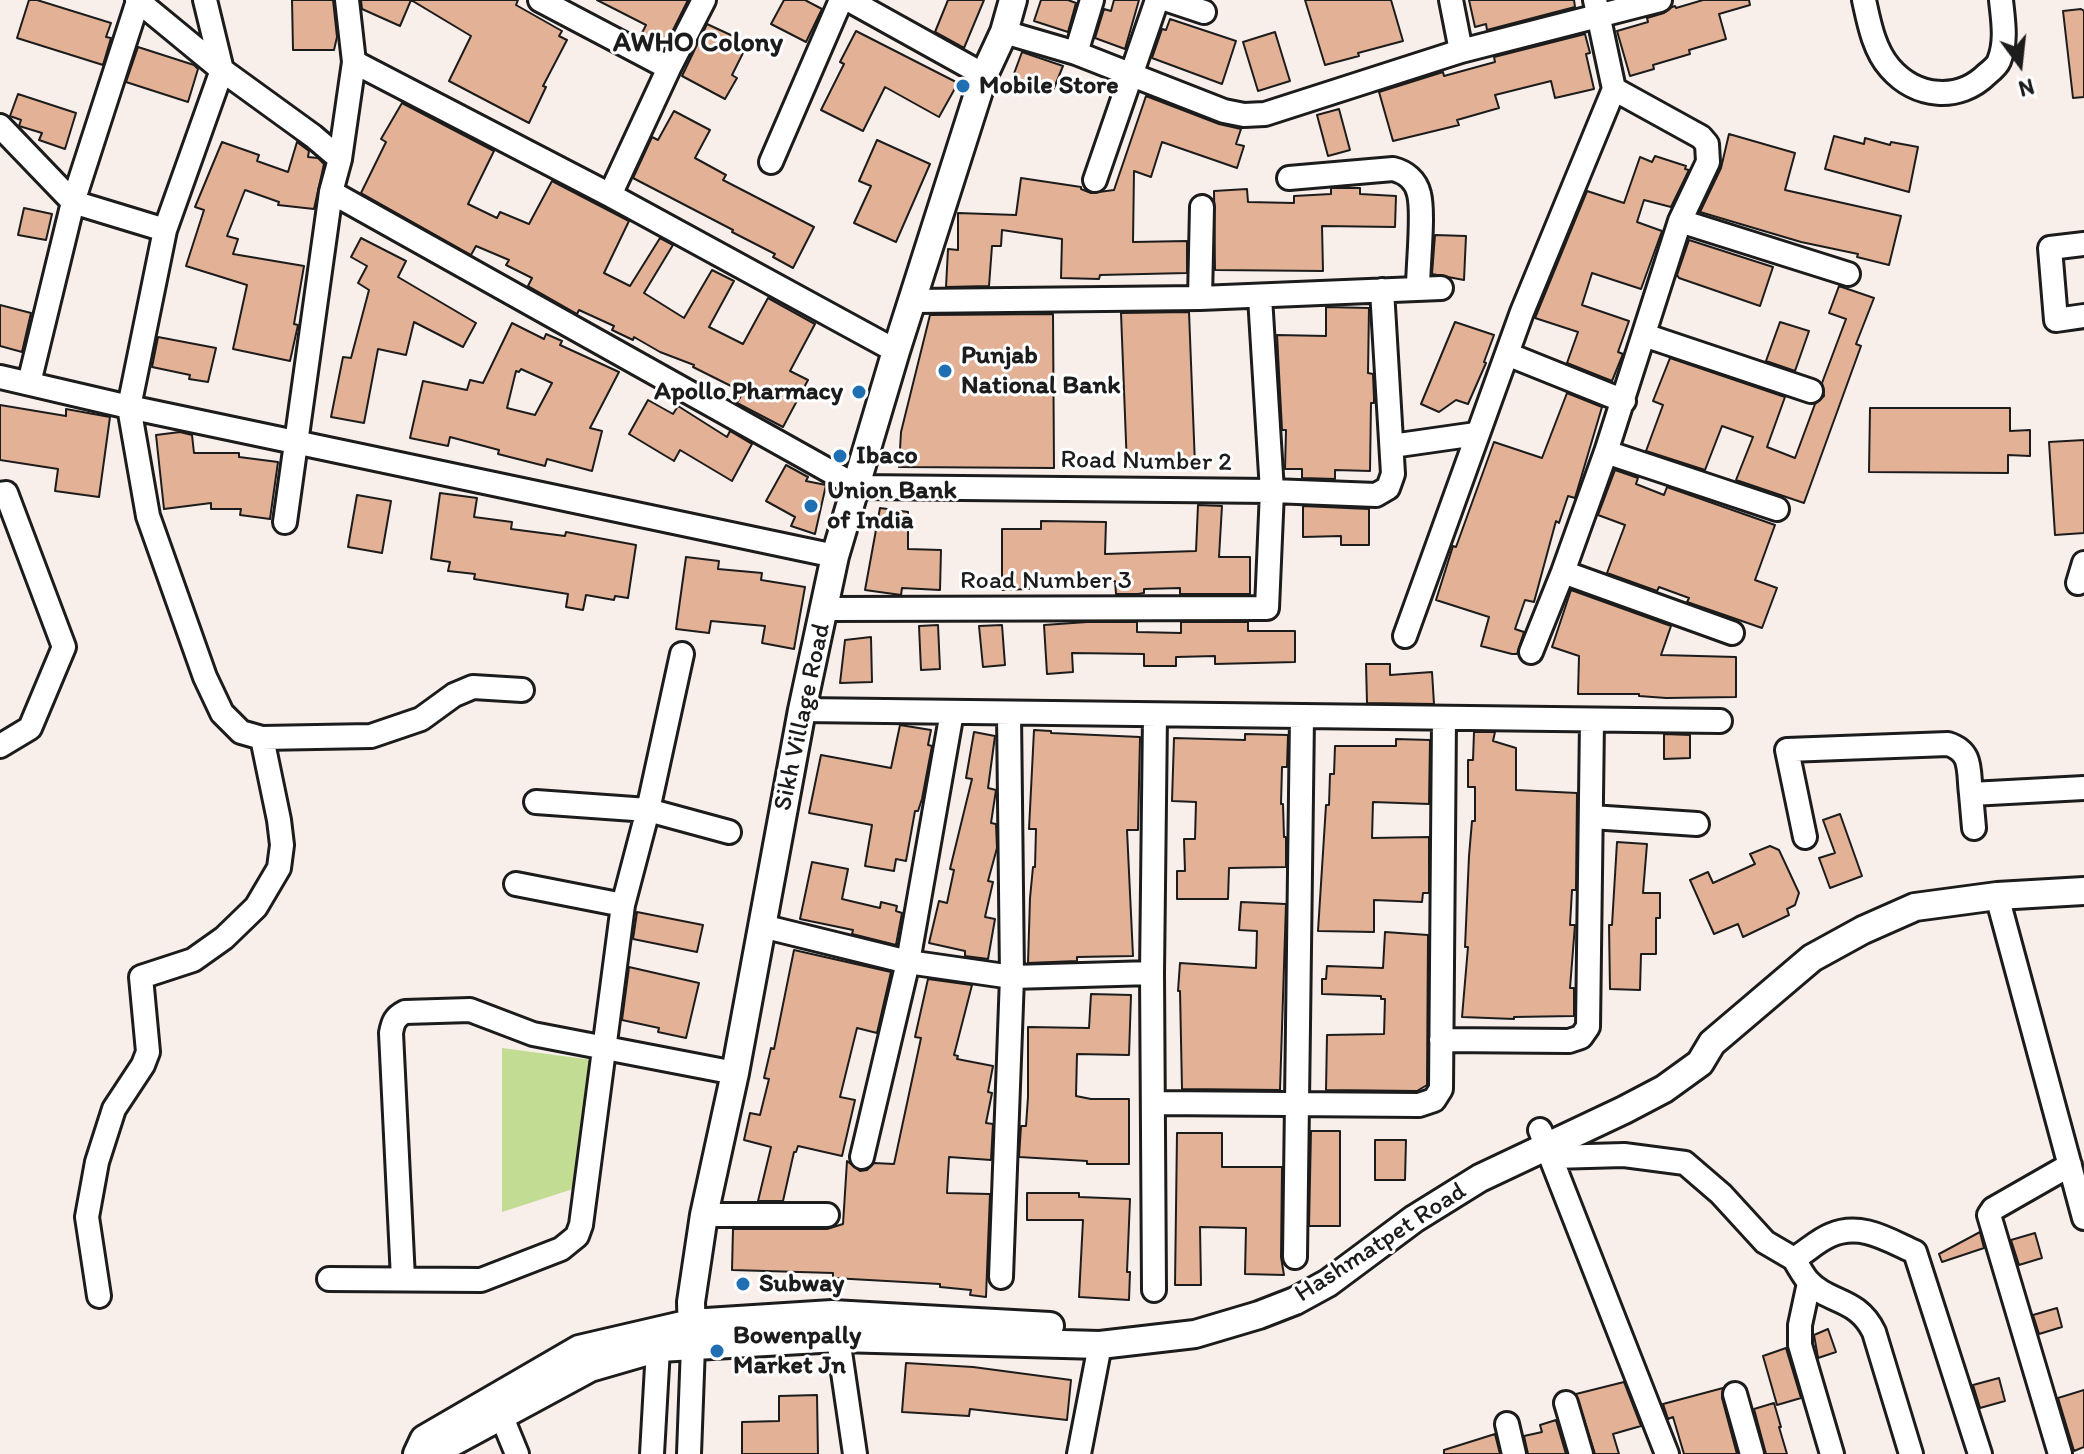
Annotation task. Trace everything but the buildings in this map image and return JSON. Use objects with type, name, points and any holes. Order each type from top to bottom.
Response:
[{"type":"main road","name":"Sikh Village Road","points":[[692,1334],[694,1269],[735,1073],[802,710],[835,556],[984,75],[1004,32],[1013,0]]},
{"type":"main road","points":[[692,1334],[1100,1345],[1194,1326],[1284,1290],[1470,1164],[1547,1144],[1692,1049],[1712,1043],[1812,958],[1863,930],[1915,907],[1997,896],[2084,891]]},
{"type":"main road","points":[[417,1454],[424,1439],[579,1349],[832,1314],[1103,1330],[1194,1326]]},
{"type":"main road","points":[[441,1452],[501,1415],[590,1368],[659,1338]]},
{"type":"street","points":[[29,383],[73,202],[138,0],[222,70],[340,159]]},
{"type":"street","points":[[205,0],[222,70],[165,230],[129,407],[148,516],[205,677],[222,713],[241,732],[262,738],[371,736],[421,719],[454,695],[473,687],[522,690]]},
{"type":"street","points":[[285,522],[331,192],[340,159],[354,62],[347,0]]},
{"type":"street","points":[[540,0],[669,68]]},
{"type":"street","points":[[610,195],[704,0]]},
{"type":"street","points":[[771,162],[841,0]]},
{"type":"street","points":[[849,0],[984,75]]},
{"type":"street","points":[[1076,53],[1092,0]]},
{"type":"street","points":[[1095,180],[1157,0]]},
{"type":"street","points":[[1168,0],[1204,12]]},
{"type":"street","points":[[1451,0],[1461,51]]},
{"type":"street","points":[[1004,32],[1076,53],[1224,111],[1244,115],[1265,114],[1598,8],[1660,0]]},
{"type":"street","points":[[1864,0],[1870,26],[1889,67],[1907,84],[1929,92],[1951,94],[1978,83],[1998,64],[2005,36],[2001,0]]},
{"type":"street","points":[[1405,636],[1476,434],[1613,84],[1598,8]]},
{"type":"street","points":[[354,62],[610,195],[896,351]]},
{"type":"street","points":[[1531,652],[1624,401],[1680,221],[1708,162],[1707,144],[1701,137],[1613,84]]},
{"type":"street","points":[[0,126],[73,202],[165,230]]},
{"type":"street","points":[[1289,178],[1393,169],[1403,172],[1412,180],[1420,196],[1418,288]]},
{"type":"street","points":[[331,192],[858,487]]},
{"type":"street","points":[[1200,298],[1202,207]]},
{"type":"street","points":[[1680,221],[1848,274]]},
{"type":"street","points":[[2084,244],[2050,248],[2056,320],[2084,316]]},
{"type":"street","points":[[914,301],[1260,297],[1441,288]]},
{"type":"street","name":"Road Number 2","points":[[858,487],[1376,495],[1388,488],[1393,474],[1382,290]]},
{"type":"street","points":[[1260,297],[1272,491]]},
{"type":"street","points":[[1644,335],[1811,391]]},
{"type":"street","points":[[1507,354],[1624,401]]},
{"type":"street","points":[[0,377],[835,556]]},
{"type":"street","points":[[1392,446],[1476,434]]},
{"type":"street","points":[[1606,452],[1777,509]]},
{"type":"street","name":"Road Number 3","points":[[825,609],[1267,608],[1272,491]]},
{"type":"street","points":[[0,494],[6,493],[64,647],[30,728],[0,746]]},
{"type":"street","points":[[1563,572],[1732,633]]},
{"type":"street","points":[[329,1279],[481,1280],[561,1249],[577,1236],[581,1225],[623,905],[648,810],[682,654]]},
{"type":"street","points":[[802,710],[1720,721]]},
{"type":"street","points":[[862,1157],[908,962],[952,712]]},
{"type":"street","points":[[1001,1277],[1012,977],[1009,713]]},
{"type":"street","points":[[1154,1290],[1152,973],[1155,715]]},
{"type":"street","points":[[1295,1257],[1302,717]]},
{"type":"street","points":[[1155,1103],[1419,1105],[1434,1100],[1441,1089],[1444,719]]},
{"type":"street","points":[[1441,1040],[1569,1041],[1581,1037],[1588,1027],[1592,721]]},
{"type":"street","points":[[99,1296],[87,1217],[97,1162],[114,1109],[148,1052],[141,977],[193,960],[224,938],[256,907],[279,868],[282,845],[279,820],[262,738]]},
{"type":"street","points":[[1805,837],[1787,750],[1948,744],[1960,748],[1966,755],[1974,828]]},
{"type":"street","points":[[1971,794],[2084,788]]},
{"type":"street","points":[[536,802],[648,810],[729,832]]},
{"type":"street","points":[[1591,817],[1697,824]]},
{"type":"street","points":[[516,884],[623,905]]},
{"type":"street","points":[[1997,896],[2084,1218]]},
{"type":"street","points":[[762,926],[908,962],[1012,977],[1152,973]]},
{"type":"street","points":[[403,1279],[391,1033],[398,1016],[405,1012],[470,1010],[533,1034],[735,1073]]},
{"type":"street","points":[[1667,1454],[1547,1144],[1685,1163],[1721,1194],[1765,1242],[1794,1259],[1809,1283],[1858,1310],[1874,1332],[1911,1454]]},
{"type":"street","points":[[2060,1454],[1989,1220],[1993,1209],[2070,1165]]},
{"type":"street","points":[[704,1215],[827,1215]]},
{"type":"street","points":[[1794,1259],[1831,1234],[1853,1230],[1871,1232],[1915,1252],[1980,1454]]},
{"type":"street","points":[[1809,1283],[1800,1325],[1800,1345],[1832,1454]]},
{"type":"street","name":"Sikh Village Road","points":[[689,1454],[692,1334]]},
{"type":"street","points":[[652,1454],[659,1338]]},
{"type":"street","points":[[838,1338],[855,1454]]},
{"type":"street","points":[[1079,1454],[1100,1345]]},
{"type":"street","points":[[1735,1394],[1752,1454]]},
{"type":"street","points":[[1566,1403],[1581,1454]]},
{"type":"street","points":[[501,1415],[517,1454]]},
{"type":"street","points":[[1507,1424],[1514,1454]]},
{"type":"green space","points":[[502,1048],[593,1060],[573,1189],[502,1212]]},
{"type":"place","name":"Mobile Store","points":[[963,86]]},
{"type":"place","name":"Punjab National Bank","points":[[945,371]]},
{"type":"place","name":"Apollo Pharmacy","points":[[859,392]]},
{"type":"place","name":"Ibaco","points":[[840,456]]},
{"type":"place","name":"Union Bank of India","points":[[811,506]]},
{"type":"place","name":"Subway","points":[[743,1284]]},
{"type":"place","name":"Bowenpally Market Jn","points":[[717,1351]]},
{"type":"district","name":"AWHO Colony","points":[[698,44]]}]
